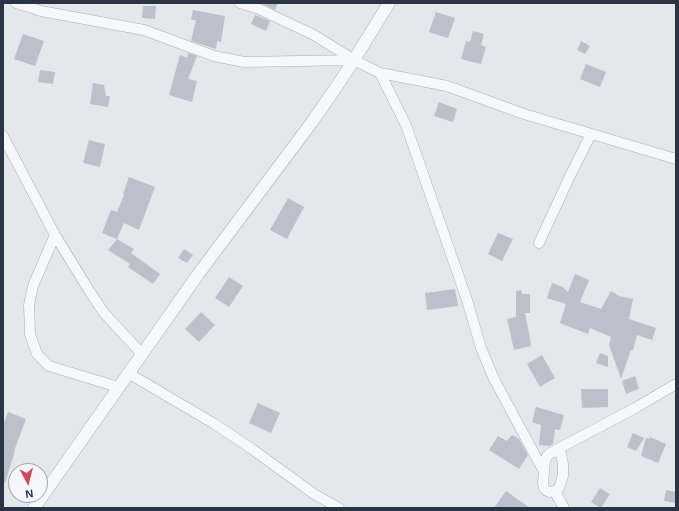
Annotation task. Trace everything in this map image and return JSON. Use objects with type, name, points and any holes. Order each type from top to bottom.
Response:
[{"type":"street","points":[[16,3],[41,11],[144,30],[214,56],[244,62],[354,60]]},
{"type":"street","points":[[240,3],[259,9],[314,35],[354,60],[380,73],[447,86],[524,114],[676,159]]},
{"type":"street","points":[[34,508],[203,267],[312,122],[354,60],[389,3]]},
{"type":"street","points":[[380,73],[406,125],[467,300],[483,354],[494,379],[544,470]]},
{"type":"street","points":[[539,243],[569,178],[592,134]]},
{"type":"street","points":[[3,136],[55,235],[97,302],[142,354]]},
{"type":"street","points":[[55,235],[34,286],[29,305],[30,334],[37,354],[49,366],[118,387]]},
{"type":"street","points":[[128,373],[213,423],[314,494],[339,508]]},
{"type":"street","points":[[555,492],[547,491],[544,488],[544,470],[548,456],[552,452],[637,407],[676,384]]},
{"type":"street","points":[[552,452],[561,454],[563,464],[563,476],[558,490],[555,492]]},
{"type":"street","points":[[555,492],[564,508]]},
{"type":"building","points":[[261,3],[278,3],[275,10]]},
{"type":"building","points":[[143,6],[156,6],[155,19],[142,18]]},
{"type":"building","points":[[193,10],[225,16],[221,42],[217,41],[216,49],[191,41],[196,20],[191,20]]},
{"type":"building","points":[[436,12],[455,18],[448,38],[429,32]]},
{"type":"building","points":[[255,15],[270,21],[266,31],[251,24]]},
{"type":"building","points":[[473,31],[484,34],[481,45],[486,47],[481,64],[461,59],[466,41],[470,42]]},
{"type":"building","points":[[23,34],[44,41],[35,66],[14,59]]},
{"type":"building","points":[[581,41],[590,46],[585,54],[577,50]]},
{"type":"building","points":[[188,53],[197,56],[188,79],[197,81],[192,102],[169,95],[180,55],[187,58]]},
{"type":"building","points":[[586,64],[606,72],[600,87],[580,79]]},
{"type":"building","points":[[40,70],[55,72],[53,84],[38,82]]},
{"type":"building","points":[[93,83],[104,85],[106,96],[110,96],[108,107],[90,104]]},
{"type":"building","points":[[439,102],[457,109],[453,122],[434,116]]},
{"type":"building","points":[[89,140],[105,144],[100,167],[83,163]]},
{"type":"building","points":[[129,177],[155,187],[139,230],[124,223],[117,239],[102,233],[111,210],[117,212]]},
{"type":"building","points":[[288,198],[304,207],[287,239],[270,230]]},
{"type":"building","points":[[498,233],[513,239],[502,261],[488,254]]},
{"type":"building","points":[[117,239],[134,249],[131,253],[160,274],[153,284],[128,267],[130,264],[108,250]]},
{"type":"building","points":[[184,249],[193,255],[187,263],[178,258]]},
{"type":"building","points":[[575,274],[589,280],[580,302],[601,309],[611,291],[619,296],[633,299],[629,319],[656,328],[652,340],[637,335],[633,350],[631,350],[621,379],[609,345],[611,337],[590,328],[588,334],[560,323],[566,304],[547,298],[552,283],[563,287],[568,292]]},
{"type":"building","points":[[229,277],[243,286],[229,307],[215,298]]},
{"type":"building","points":[[455,289],[458,306],[427,310],[425,293]]},
{"type":"building","points":[[521,290],[522,294],[530,294],[530,313],[525,313],[531,346],[514,350],[507,319],[516,317],[516,291]]},
{"type":"building","points":[[201,312],[215,325],[199,342],[185,329]]},
{"type":"building","points":[[600,353],[608,356],[608,367],[596,363]]},
{"type":"building","points":[[542,355],[555,378],[540,387],[527,364]]},
{"type":"building","points":[[635,376],[639,389],[626,394],[622,381]]},
{"type":"building","points":[[581,389],[608,389],[608,407],[582,408]]},
{"type":"building","points":[[258,403],[280,413],[271,433],[249,423]]},
{"type":"building","points":[[536,407],[564,415],[560,430],[555,429],[553,444],[549,446],[539,445],[541,425],[532,422]]},
{"type":"building","points":[[8,412],[26,419],[14,451],[11,463],[8,463],[8,473],[5,483],[3,483],[3,425]]},
{"type":"building","points":[[633,433],[644,438],[636,451],[627,447]]},
{"type":"building","points":[[512,435],[519,439],[528,455],[519,469],[489,450],[498,436],[507,441]]},
{"type":"building","points":[[650,437],[666,444],[658,463],[641,456],[646,438],[649,439]]},
{"type":"building","points":[[600,488],[610,494],[601,508],[591,502]]},
{"type":"building","points":[[666,490],[676,492],[676,503],[664,501]]},
{"type":"building","points":[[506,491],[530,508],[494,508]]}]
